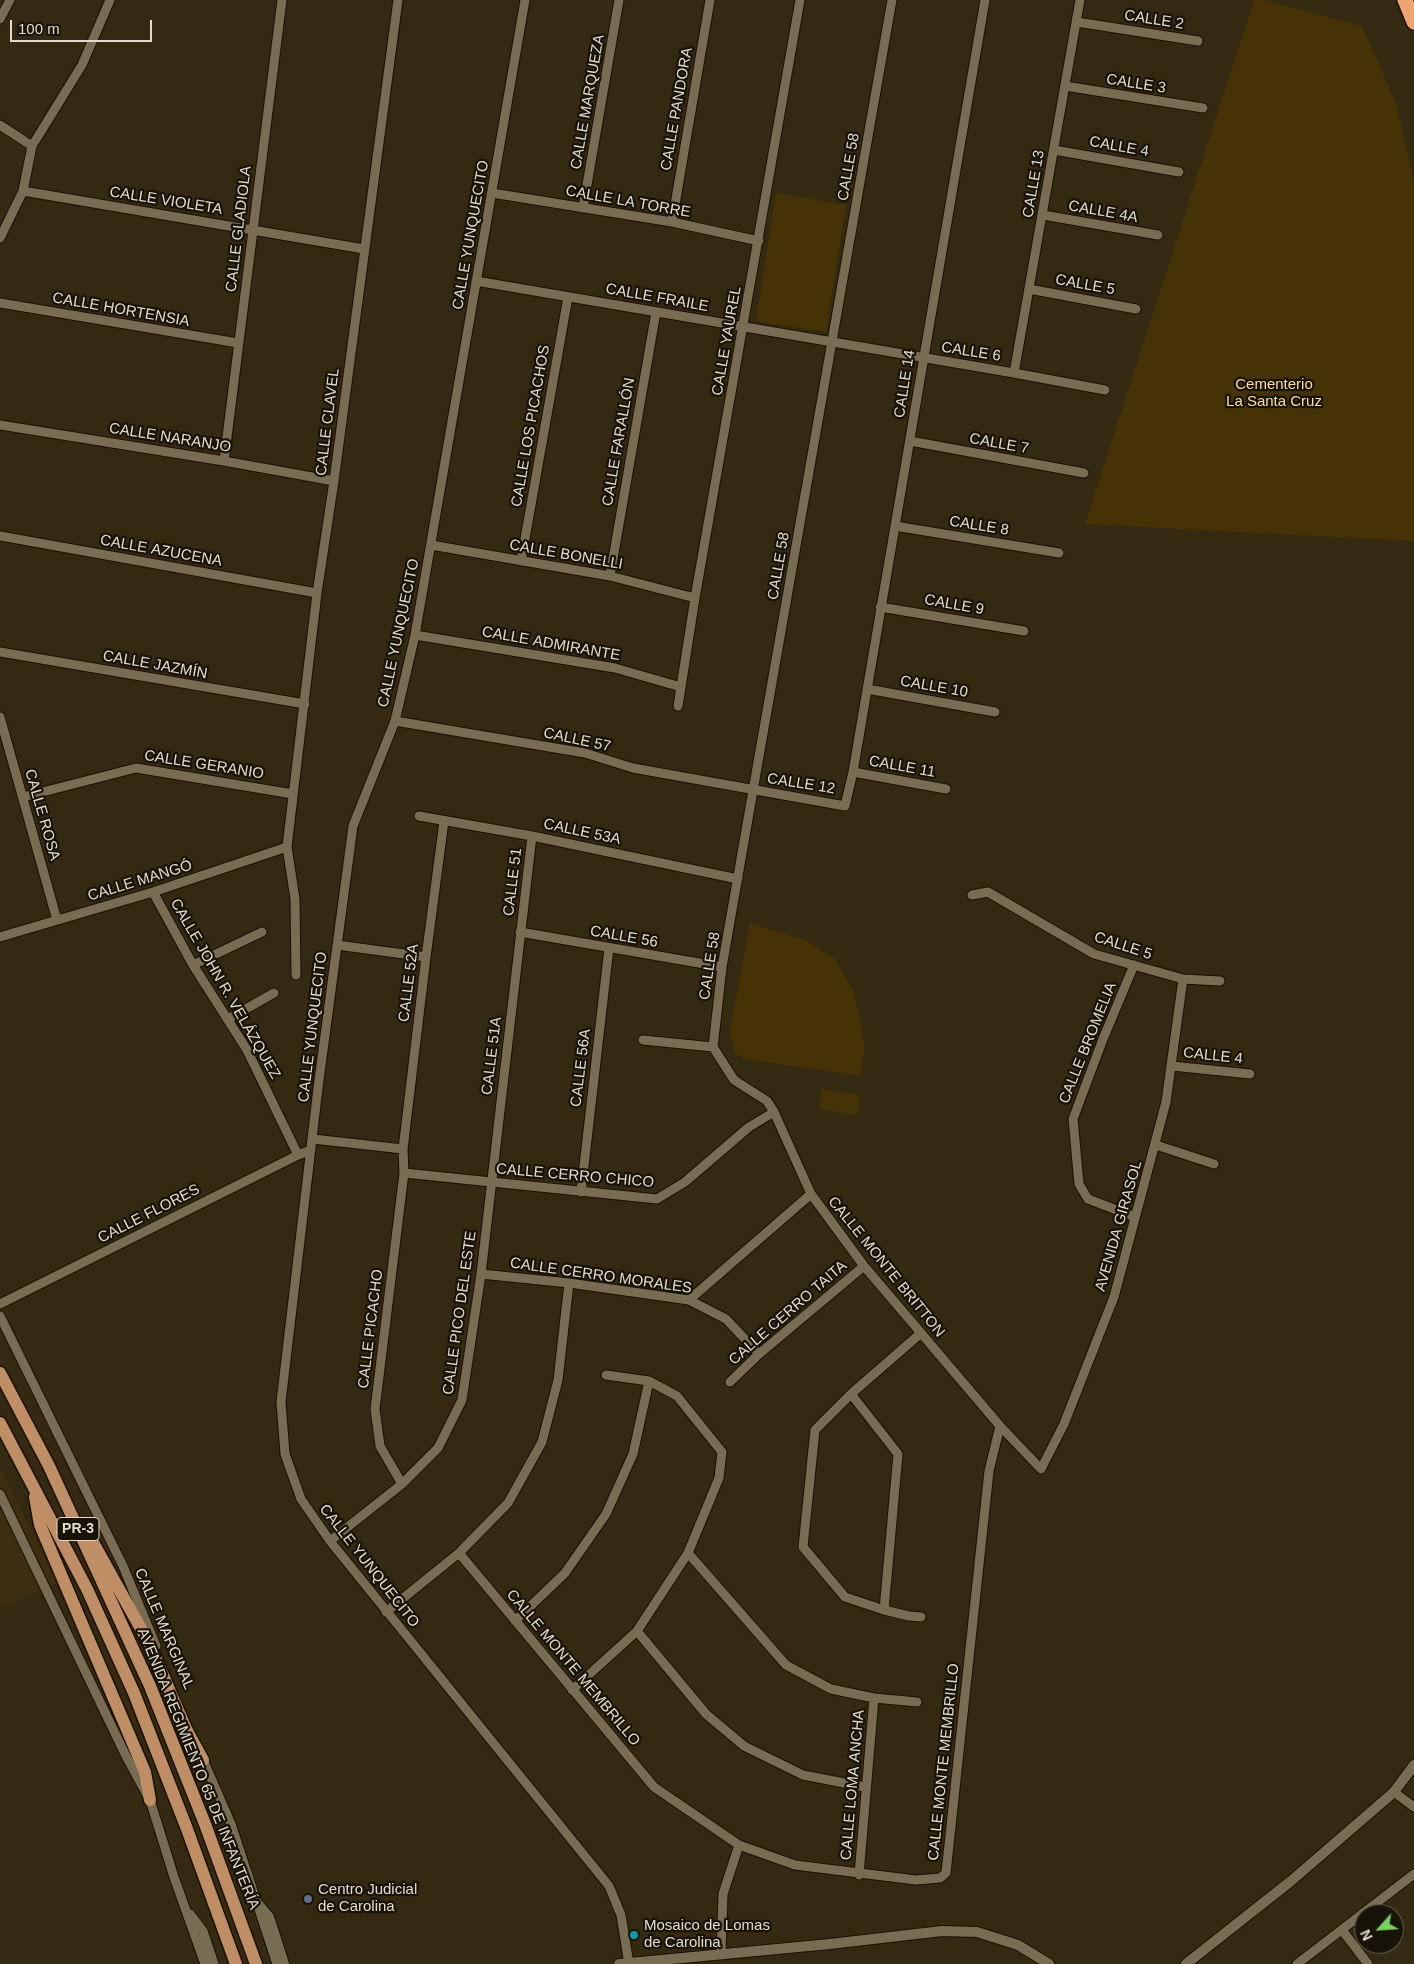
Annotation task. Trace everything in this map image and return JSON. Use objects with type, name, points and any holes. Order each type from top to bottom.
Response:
[{"type":"highway","points":[[1405,0],[1414,22]]},
{"type":"main road","name":"AVENIDA REGIMIENTO 65 DE INFANTERÍA","points":[[0,1373],[49,1466],[150,1686],[211,1841],[256,1964]]},
{"type":"main road","name":"AVENIDA REGIMIENTO 65 DE INFANTERÍA","points":[[0,1423],[87,1589],[134,1693],[187,1829],[236,1964]]},
{"type":"main road","points":[[49,1466],[122,1592],[150,1645],[187,1731],[203,1760]]},
{"type":"main road","points":[[31,1480],[40,1524],[145,1772],[150,1800]]},
{"type":"street","points":[[0,19],[10,0]]},
{"type":"street","points":[[0,238],[23,191],[32,146],[82,65],[110,0]]},
{"type":"street","name":"CALLE GLADIOLA","points":[[224,461],[282,0]]},
{"type":"street","name":"CALLE CLAVEL","points":[[296,975],[295,899],[287,847],[317,593],[334,481],[398,0]]},
{"type":"street","name":"CALLE YUNQUECITO","points":[[525,0],[415,635],[395,721],[353,826],[311,1150],[282,1402],[285,1454],[301,1499],[330,1541],[386,1612],[609,1886],[621,1915],[629,1964]]},
{"type":"street","name":"CALLE MARQUEZA","points":[[583,208],[619,0]]},
{"type":"street","name":"CALLE PANDORA","points":[[672,222],[710,0]]},
{"type":"street","name":"CALLE YAUREL","points":[[678,706],[695,598],[800,0]]},
{"type":"street","name":"CALLE 58","points":[[713,1047],[722,967],[892,0]]},
{"type":"street","name":"CALLE 14","points":[[845,806],[853,772],[986,0]]},
{"type":"street","name":"CALLE 13","points":[[1014,373],[1080,0]]},
{"type":"street","name":"CALLE 2","points":[[1077,22],[1198,41]]},
{"type":"street","name":"CALLE 3","points":[[1065,86],[1203,108]]},
{"type":"street","points":[[0,125],[32,146]]},
{"type":"street","name":"CALLE 4","points":[[1054,150],[1179,172]]},
{"type":"street","name":"CALLE VIOLETA","points":[[23,191],[364,249]]},
{"type":"street","name":"CALLE LA TORRE","points":[[492,193],[672,222],[759,241]]},
{"type":"street","name":"CALLE 4A","points":[[1042,215],[1158,235]]},
{"type":"street","name":"CALLE FRAILE","points":[[476,281],[832,342]]},
{"type":"street","name":"CALLE 5","points":[[1029,289],[1136,308]]},
{"type":"street","name":"CALLE LOS PICACHOS","points":[[521,560],[568,297]]},
{"type":"street","name":"CALLE HORTENSIA","points":[[0,303],[238,343]]},
{"type":"street","name":"CALLE FARALLÓN","points":[[610,576],[656,312]]},
{"type":"street","name":"CALLE 6","points":[[832,342],[1105,390]]},
{"type":"street","name":"CALLE NARANJO","points":[[0,425],[224,461],[334,481]]},
{"type":"street","name":"CALLE 7","points":[[910,442],[1084,473]]},
{"type":"street","name":"CALLE 8","points":[[895,526],[1059,553]]},
{"type":"street","name":"CALLE AZUCENA","points":[[0,536],[317,593]]},
{"type":"street","name":"CALLE BONELLI","points":[[431,546],[610,576],[695,598]]},
{"type":"street","name":"CALLE 9","points":[[880,607],[1024,631]]},
{"type":"street","name":"CALLE ADMIRANTE","points":[[415,635],[615,668],[681,686]]},
{"type":"street","name":"CALLE JAZMÍN","points":[[0,652],[305,704]]},
{"type":"street","name":"CALLE 10","points":[[867,689],[995,712]]},
{"type":"street","name":"CALLE ROSA","points":[[0,717],[57,920]]},
{"type":"street","name":"CALLE 57","points":[[395,721],[585,753],[633,768],[753,791]]},
{"type":"street","name":"CALLE GERANIO","points":[[23,797],[136,768],[293,794]]},
{"type":"street","name":"CALLE 11","points":[[853,772],[946,789]]},
{"type":"street","name":"CALLE 12","points":[[753,791],[845,806]]},
{"type":"street","name":"CALLE 53A","points":[[419,816],[532,836],[738,879]]},
{"type":"street","name":"CALLE 52A","points":[[404,1173],[403,1150],[444,821]]},
{"type":"street","name":"CALLE 51","points":[[520,932],[532,836]]},
{"type":"street","name":"CALLE MANGÓ","points":[[0,936],[153,892],[287,847]]},
{"type":"street","name":"CALLE JOHN R. VELÁZQUEZ","points":[[153,892],[193,965],[247,1050],[298,1154]]},
{"type":"street","name":"CALLE 5","points":[[972,895],[988,892],[1094,954],[1183,979],[1220,981]]},
{"type":"street","points":[[193,965],[262,932]]},
{"type":"street","name":"CALLE 56","points":[[520,932],[722,967]]},
{"type":"street","name":"CALLE 51A","points":[[492,1183],[520,932]]},
{"type":"street","points":[[337,946],[426,956]]},
{"type":"street","name":"CALLE 56A","points":[[581,1192],[609,948]]},
{"type":"street","name":"CALLE BROMELIA","points":[[1134,965],[1103,1038],[1073,1119],[1079,1184],[1088,1199],[1135,1217]]},
{"type":"street","name":"AVENIDA GIRASOL","points":[[1000,1426],[1042,1469],[1064,1424],[1114,1297],[1166,1102],[1183,979]]},
{"type":"street","points":[[228,1019],[274,993]]},
{"type":"street","points":[[643,1040],[713,1047],[734,1080],[768,1101],[774,1112]]},
{"type":"street","name":"CALLE 4","points":[[1172,1066],[1250,1074]]},
{"type":"street","name":"CALLE CERRO CHICO","points":[[404,1173],[657,1200],[684,1182],[748,1127],[774,1112]]},
{"type":"street","name":"CALLE MONTE BRITTON","points":[[774,1112],[811,1194],[864,1266],[1000,1426]]},
{"type":"street","points":[[313,1139],[403,1150]]},
{"type":"street","points":[[1156,1145],[1214,1164]]},
{"type":"street","name":"CALLE FLORES","points":[[0,1304],[298,1154],[311,1150]]},
{"type":"street","name":"CALLE PICACHO","points":[[402,1484],[380,1446],[375,1409],[404,1173]]},
{"type":"street","name":"CALLE PICO DEL ESTE","points":[[330,1541],[402,1484],[438,1448],[462,1400],[481,1274],[492,1183]]},
{"type":"street","points":[[689,1300],[811,1194]]},
{"type":"street","name":"CALLE CERRO TAITA","points":[[730,1382],[759,1354],[864,1266]]},
{"type":"street","name":"CALLE CERRO MORALES","points":[[481,1274],[569,1283],[689,1300],[726,1319],[759,1354]]},
{"type":"street","points":[[386,1612],[460,1553],[508,1503],[542,1442],[558,1380],[569,1283]]},
{"type":"street","name":"CALLE MARGINAL","points":[[0,1316],[123,1566],[203,1760],[232,1824],[257,1904]]},
{"type":"street","points":[[921,1333],[850,1394],[815,1430],[803,1547],[845,1598],[884,1610],[921,1617]]},
{"type":"street","points":[[572,1690],[636,1631],[688,1553],[719,1478],[722,1452],[677,1396],[648,1381],[606,1375]]},
{"type":"street","points":[[516,1621],[565,1573],[606,1514],[633,1454],[648,1381]]},
{"type":"street","points":[[850,1394],[898,1454],[884,1610]]},
{"type":"street","name":"CALLE MONTE MEMBRILLO","points":[[460,1553],[654,1787],[738,1845],[795,1865],[859,1875],[916,1880],[940,1878],[946,1873],[989,1471],[1000,1426]]},
{"type":"street","points":[[0,1494],[126,1756],[150,1800],[205,1964]]},
{"type":"street","points":[[688,1553],[786,1665],[830,1689],[874,1698],[917,1702]]},
{"type":"street","points":[[636,1631],[706,1714],[744,1746],[803,1775],[865,1787]]},
{"type":"street","name":"CALLE LOMA ANCHA","points":[[859,1875],[874,1698]]},
{"type":"street","points":[[1186,1964],[1290,1881],[1394,1792],[1414,1765]]},
{"type":"street","points":[[1394,1792],[1414,1807]]},
{"type":"street","points":[[720,1954],[723,1894],[738,1845]]},
{"type":"street","points":[[1297,1964],[1414,1874]]},
{"type":"street","points":[[257,1904],[268,1917],[278,1963]]},
{"type":"street","points":[[185,1908],[203,1930],[214,1964]]},
{"type":"street","points":[[1342,1930],[1368,1964]]},
{"type":"street","points":[[619,1964],[950,1932],[977,1932],[1018,1945],[1049,1964]]},
{"type":"street","points":[[197,1964],[198,1945]]},
{"type":"shaded area","points":[[0,1469],[58,1583],[0,1608]]},
{"type":"green space","name":"Cementerio La Santa Cruz","points":[[1254,0],[1263,0],[1362,26],[1396,103],[1414,182],[1414,541],[1085,524]]},
{"type":"green space","points":[[776,193],[846,205],[826,332],[756,321]]},
{"type":"green space","points":[[750,923],[807,941],[835,959],[853,990],[861,1023],[865,1049],[860,1076],[745,1059],[736,1054],[730,1037],[730,1031]]},
{"type":"green space","points":[[822,1089],[860,1095],[857,1115],[819,1109]]},
{"type":"place","name":"Centro Judicial de Carolina","points":[[308,1899]]},
{"type":"place","name":"Mosaico de Lomas de Carolina","points":[[634,1935]]}]
